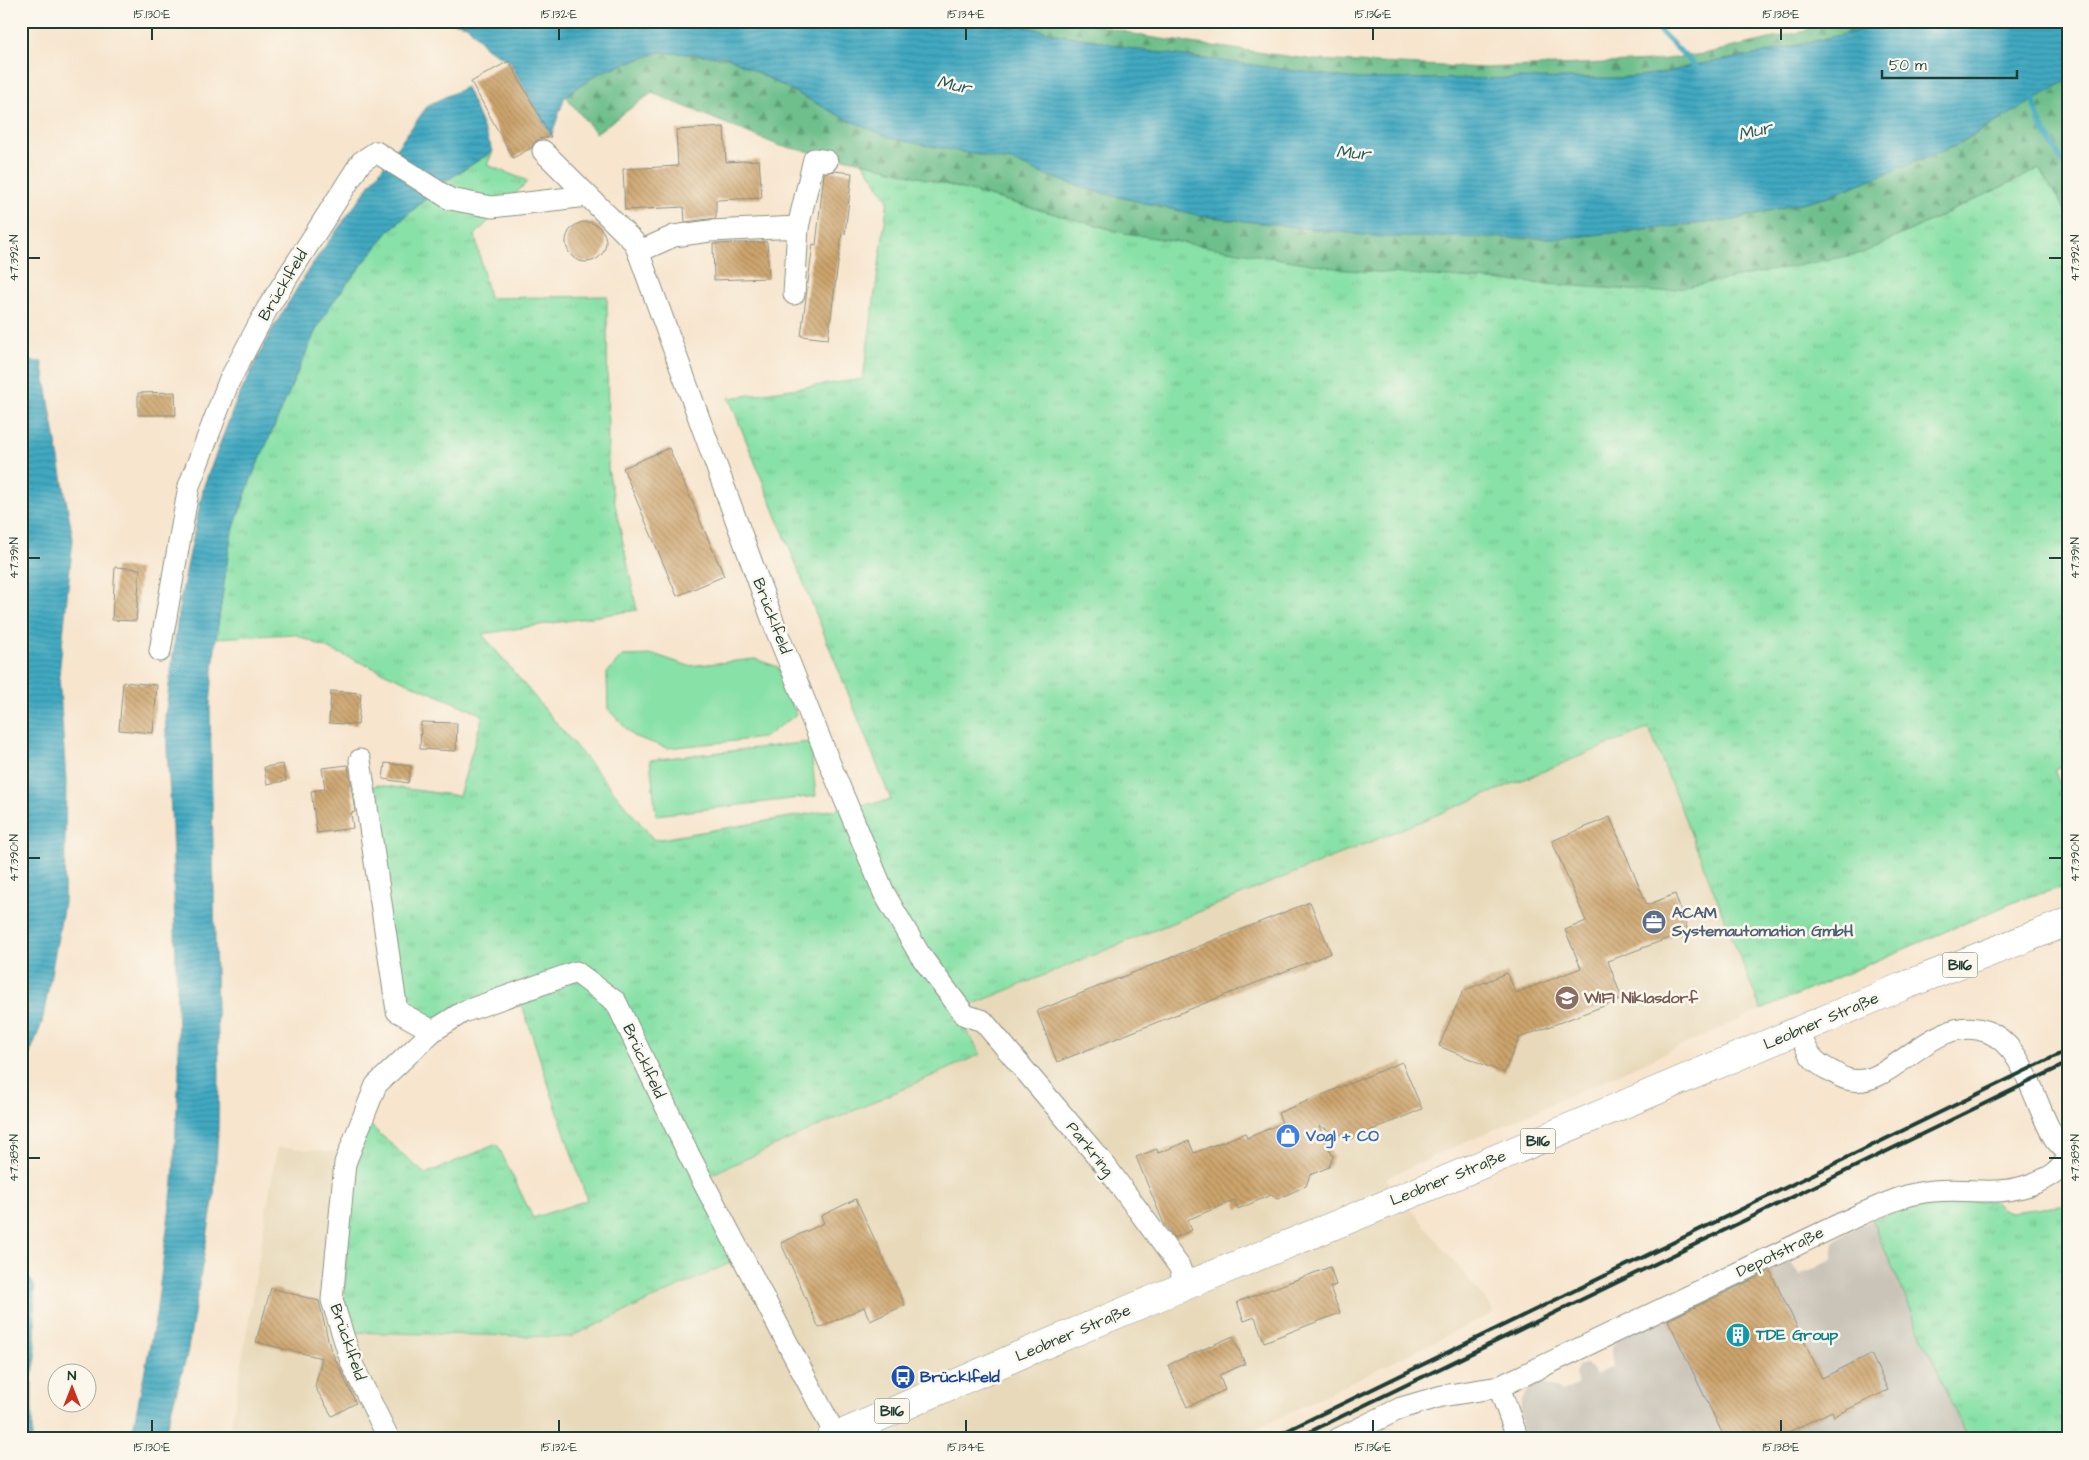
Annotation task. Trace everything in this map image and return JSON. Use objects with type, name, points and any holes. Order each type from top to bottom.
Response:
[{"type":"main road","name":"Leobner Straße","points":[[833,1437],[1020,1355],[1438,1183],[1901,988],[2068,922]]},
{"type":"street","name":"Brücklfeld","points":[[543,151],[635,244],[777,632],[884,893],[920,955],[965,1015],[983,1021]]},
{"type":"street","name":"Brücklfeld","points":[[160,651],[189,486],[229,381],[267,308],[361,162],[376,152],[450,199],[492,207],[587,196]]},
{"type":"street","points":[[794,294],[798,227],[814,159],[827,161]]},
{"type":"street","points":[[638,252],[674,236],[710,231],[798,227]]},
{"type":"street","points":[[360,760],[397,1011],[433,1031]]},
{"type":"street","name":"Brücklfeld","points":[[389,1439],[352,1364],[332,1300],[346,1163],[376,1085],[433,1031],[463,1012],[576,972],[616,1002],[689,1155],[833,1437]]},
{"type":"street","name":"Parkring","points":[[983,1021],[1105,1165],[1179,1266],[1186,1286]]},
{"type":"street","points":[[1799,1031],[1807,1054],[1828,1070],[1848,1080],[1868,1080],[1895,1065],[1921,1045],[1946,1033],[1972,1028],[1990,1033],[2007,1045],[2021,1065],[2055,1139],[2068,1153]]},
{"type":"street","name":"Depotstraße","points":[[1338,1439],[1401,1408],[1442,1396],[1499,1387],[1861,1214],[1908,1195],[1935,1190],[1989,1192],[2018,1190],[2058,1172],[2068,1158]]},
{"type":"street","points":[[1499,1387],[1518,1439]]},
{"type":"shaded area","points":[[1650,727],[1761,1010],[1386,1178],[1495,1312],[1235,1439],[229,1439],[277,1147],[351,1153],[344,1332],[705,1177],[981,1054],[954,1012]]},
{"type":"shaded area","points":[[1872,1220],[1967,1439],[1527,1439],[1521,1425],[1521,1401],[1530,1388],[1541,1384],[1555,1387],[1561,1392],[1578,1385],[1575,1375],[1578,1366],[1587,1364],[1596,1375],[1613,1367],[1611,1360],[1612,1348],[1617,1339],[1773,1263],[1789,1262],[1800,1275],[1832,1259],[1834,1242],[1849,1231]]},
{"type":"green space","points":[[1002,21],[1081,21],[1147,37],[1315,60],[1485,68],[1652,61],[1703,54],[1805,31],[1821,21],[1887,21],[1878,26],[1760,54],[1694,65],[1664,73],[1619,78],[1356,79],[1132,49]]},
{"type":"green space","points":[[660,52],[728,57],[844,118],[1015,162],[1045,175],[1097,192],[1202,216],[1383,237],[1564,238],[1733,220],[1829,196],[1955,146],[2068,80],[2068,215],[2039,169],[1863,253],[1660,292],[1347,270],[1125,233],[863,162],[780,146],[652,93],[596,133],[565,96],[601,72]]},
{"type":"green space","points":[[493,151],[487,165],[528,181],[475,235],[489,298],[607,296],[608,470],[637,610],[482,634],[654,840],[891,800],[729,398],[863,379],[888,200],[863,162],[1125,233],[1863,253],[2039,169],[2068,215],[2068,726],[2061,730],[2065,765],[2054,769],[2068,807],[2068,886],[2024,898],[1761,1010],[1649,728],[954,1012],[981,1054],[705,1177],[741,1258],[570,1337],[343,1332],[351,1153],[363,1119],[425,1174],[497,1144],[533,1218],[587,1200],[518,993],[433,1031],[397,1011],[365,789],[377,785],[459,796],[483,715],[294,634],[216,638],[231,536],[251,479],[315,332],[332,303],[388,232],[448,180]]},
{"type":"green space","points":[[656,655],[689,666],[755,659],[778,667],[796,715],[763,738],[667,748],[633,736],[608,709],[607,673],[622,656]]},
{"type":"green space","points":[[2068,726],[2068,764],[2065,765],[2061,730]]},
{"type":"green space","points":[[810,742],[816,796],[656,815],[650,760]]},
{"type":"green space","points":[[1940,1200],[1994,1201],[2000,1208],[2011,1212],[2068,1205],[2068,1439],[1967,1439],[1872,1220],[1912,1204]]},
{"type":"water","name":"Mur","points":[[445,21],[1002,21],[1132,49],[1356,79],[1619,78],[1664,73],[1694,65],[1760,54],[1878,26],[1887,21],[2068,21],[2068,80],[1955,146],[1829,196],[1733,220],[1564,238],[1383,237],[1202,216],[1097,192],[1045,175],[1015,162],[893,139],[844,118],[728,57],[660,52],[601,72],[565,96],[551,137],[509,61],[486,48],[467,25]]},
{"type":"water","points":[[466,87],[493,151],[447,180],[388,232],[332,303],[315,332],[251,479],[231,536],[216,638],[210,705],[219,1071],[214,1196],[187,1355],[163,1439],[131,1439],[156,1315],[173,1182],[179,1070],[172,828],[165,717],[180,601],[204,485],[236,402],[270,333],[310,267],[428,105]]},
{"type":"water","points":[[21,360],[42,362],[73,539],[59,675],[66,781],[64,904],[42,1023],[21,1076]]},
{"type":"water","points":[[21,1266],[34,1285],[36,1357],[32,1378],[32,1439],[21,1439]]},
{"type":"building","points":[[509,61],[551,137],[539,139],[531,148],[513,158],[471,82]]},
{"type":"building","points":[[724,127],[726,162],[759,160],[762,198],[716,200],[716,218],[685,222],[684,207],[625,210],[623,169],[678,166],[676,130]]},
{"type":"building","points":[[834,171],[852,173],[845,234],[842,233],[828,339],[801,336],[813,244],[816,245],[824,173]]},
{"type":"building","points":[[590,222],[597,225],[603,231],[606,242],[605,250],[597,259],[590,262],[582,262],[575,259],[567,250],[566,238],[569,231],[578,223]]},
{"type":"building","points":[[767,242],[769,278],[714,280],[713,244]]},
{"type":"building","points":[[175,392],[176,415],[138,415],[138,393]]},
{"type":"building","points":[[669,448],[724,576],[677,596],[623,468]]},
{"type":"building","points":[[115,567],[140,569],[136,621],[112,620]]},
{"type":"building","points":[[123,682],[157,685],[153,733],[119,730]]},
{"type":"building","points":[[331,691],[361,693],[358,725],[329,723]]},
{"type":"building","points":[[421,722],[457,723],[456,751],[420,749]]},
{"type":"building","points":[[385,763],[411,766],[408,783],[383,779]]},
{"type":"building","points":[[283,764],[286,781],[267,784],[264,767]]},
{"type":"building","points":[[348,765],[355,812],[351,813],[353,828],[317,833],[311,791],[325,789],[322,768]]},
{"type":"building","points":[[1610,817],[1647,905],[1675,894],[1688,931],[1608,961],[1622,999],[1519,1038],[1504,1073],[1439,1046],[1463,991],[1507,973],[1516,993],[1581,968],[1565,930],[1586,921],[1552,841]]},
{"type":"building","points":[[1310,902],[1331,953],[1057,1062],[1037,1011]]},
{"type":"building","name":"Vogl + CO","points":[[1402,1062],[1422,1109],[1351,1139],[1319,1126],[1333,1157],[1329,1167],[1310,1175],[1306,1186],[1277,1199],[1271,1195],[1238,1209],[1235,1200],[1187,1220],[1192,1230],[1174,1238],[1164,1224],[1136,1157],[1157,1149],[1158,1153],[1189,1141],[1194,1153],[1245,1133],[1247,1138],[1282,1123],[1278,1113]]},
{"type":"building","points":[[856,1199],[905,1305],[870,1321],[864,1307],[819,1328],[781,1243],[824,1223],[821,1216]]},
{"type":"building","points":[[1330,1267],[1336,1285],[1330,1287],[1340,1313],[1264,1342],[1255,1317],[1244,1321],[1237,1302]]},
{"type":"building","name":"TDE Group","points":[[1770,1271],[1822,1378],[1871,1354],[1888,1390],[1834,1416],[1832,1411],[1774,1439],[1725,1439],[1668,1320]]},
{"type":"building","points":[[271,1288],[319,1301],[330,1348],[356,1403],[332,1416],[315,1387],[322,1358],[256,1342]]},
{"type":"building","points":[[1233,1336],[1245,1364],[1219,1375],[1225,1390],[1187,1407],[1168,1365]]},
{"type":"waterway","points":[[1650,21],[1698,69]]},
{"type":"waterway","points":[[2032,94],[2039,121],[2068,171]]},
{"type":"railway","points":[[1270,1439],[2068,1050]]},
{"type":"railway","points":[[1295,1439],[2068,1063]]},
{"type":"place","name":"ACAM Systemautomation GmbH","points":[[1654,922]]},
{"type":"place","name":"WIFI Niklasdorf","points":[[1567,998]]},
{"type":"place","name":"Vogl + CO","points":[[1288,1136]]},
{"type":"place","name":"TDE Group","points":[[1738,1335]]},
{"type":"place","name":"Brücklfeld","points":[[903,1377]]}]
